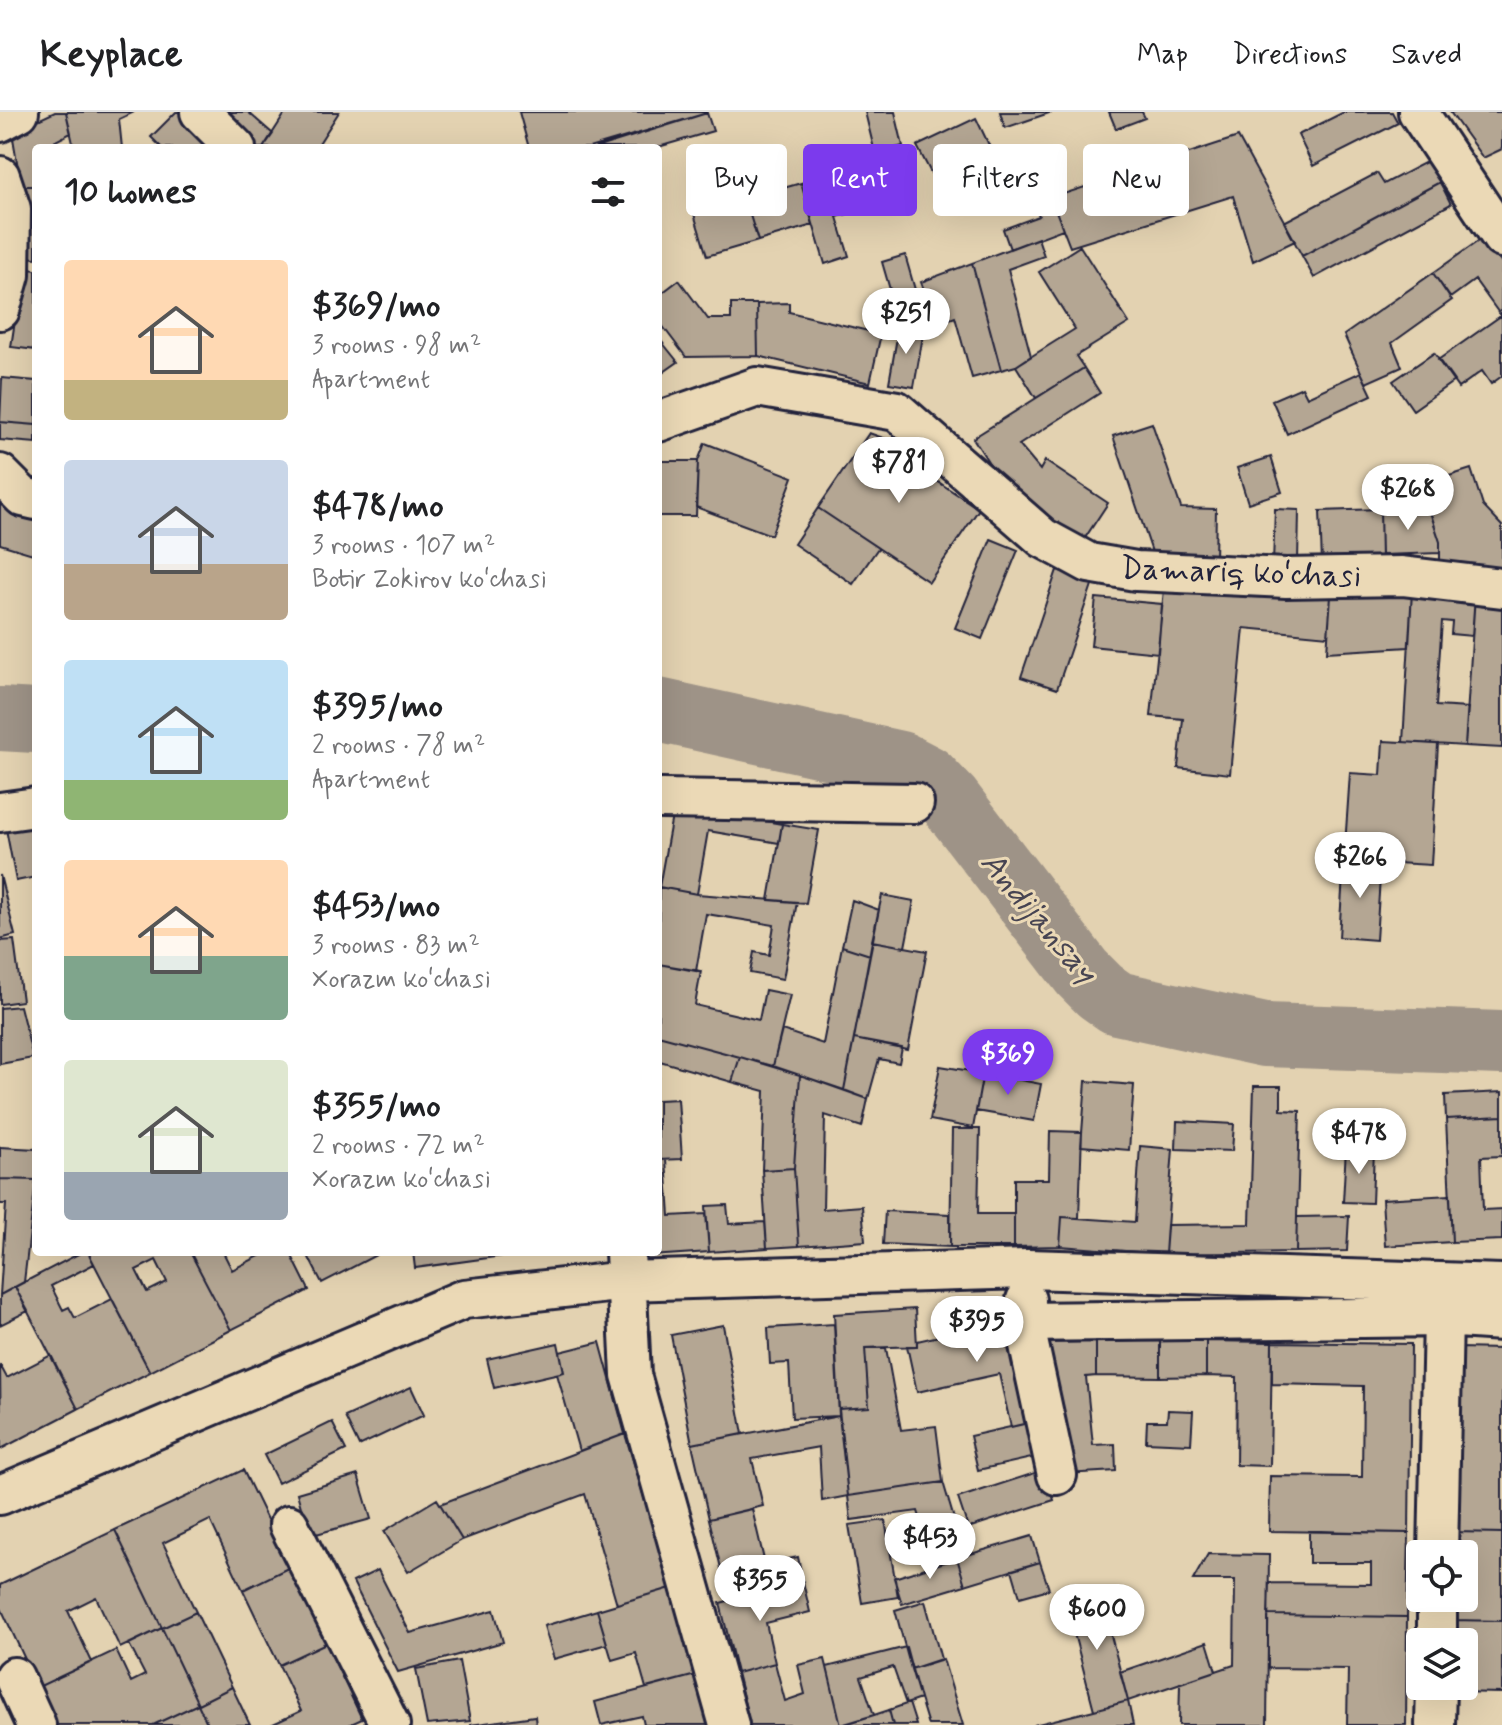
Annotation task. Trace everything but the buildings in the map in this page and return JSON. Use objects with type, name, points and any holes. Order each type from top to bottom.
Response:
[{"type":"street","points":[[0,122],[19,112]]},
{"type":"street","points":[[200,112],[232,144]]},
{"type":"street","points":[[1418,112],[1502,238]]},
{"type":"street","points":[[0,176],[11,209],[10,275],[0,310]]},
{"type":"street","name":"Damariq koʻchasi","points":[[662,421],[757,387],[897,411],[1043,538],[1089,563],[1136,571],[1286,578],[1402,576],[1502,588]]},
{"type":"street","points":[[0,474],[23,497],[32,499]]},
{"type":"street","points":[[662,805],[914,803]]},
{"type":"street","points":[[0,812],[32,808]]},
{"type":"street","points":[[626,1266],[631,1375],[729,1725]]},
{"type":"street","points":[[0,1495],[464,1299],[626,1266],[1028,1269],[1502,1284]]},
{"type":"street","points":[[1028,1269],[1024,1322],[1057,1475]]},
{"type":"street","points":[[1438,1540],[1443,1317],[1465,1283]]},
{"type":"street","points":[[1024,1322],[1443,1317],[1502,1321]]},
{"type":"street","points":[[289,1525],[390,1725]]},
{"type":"street","points":[[14,1677],[36,1725]]},
{"type":"street","points":[[1435,1725],[1436,1700]]},
{"type":"waterway","name":"Andijansay","points":[[662,711],[900,763],[927,777],[950,801],[1082,973],[1117,1003],[1265,1035],[1502,1043]]},
{"type":"waterway","name":"Andijansay","points":[[0,719],[32,721]]}]
